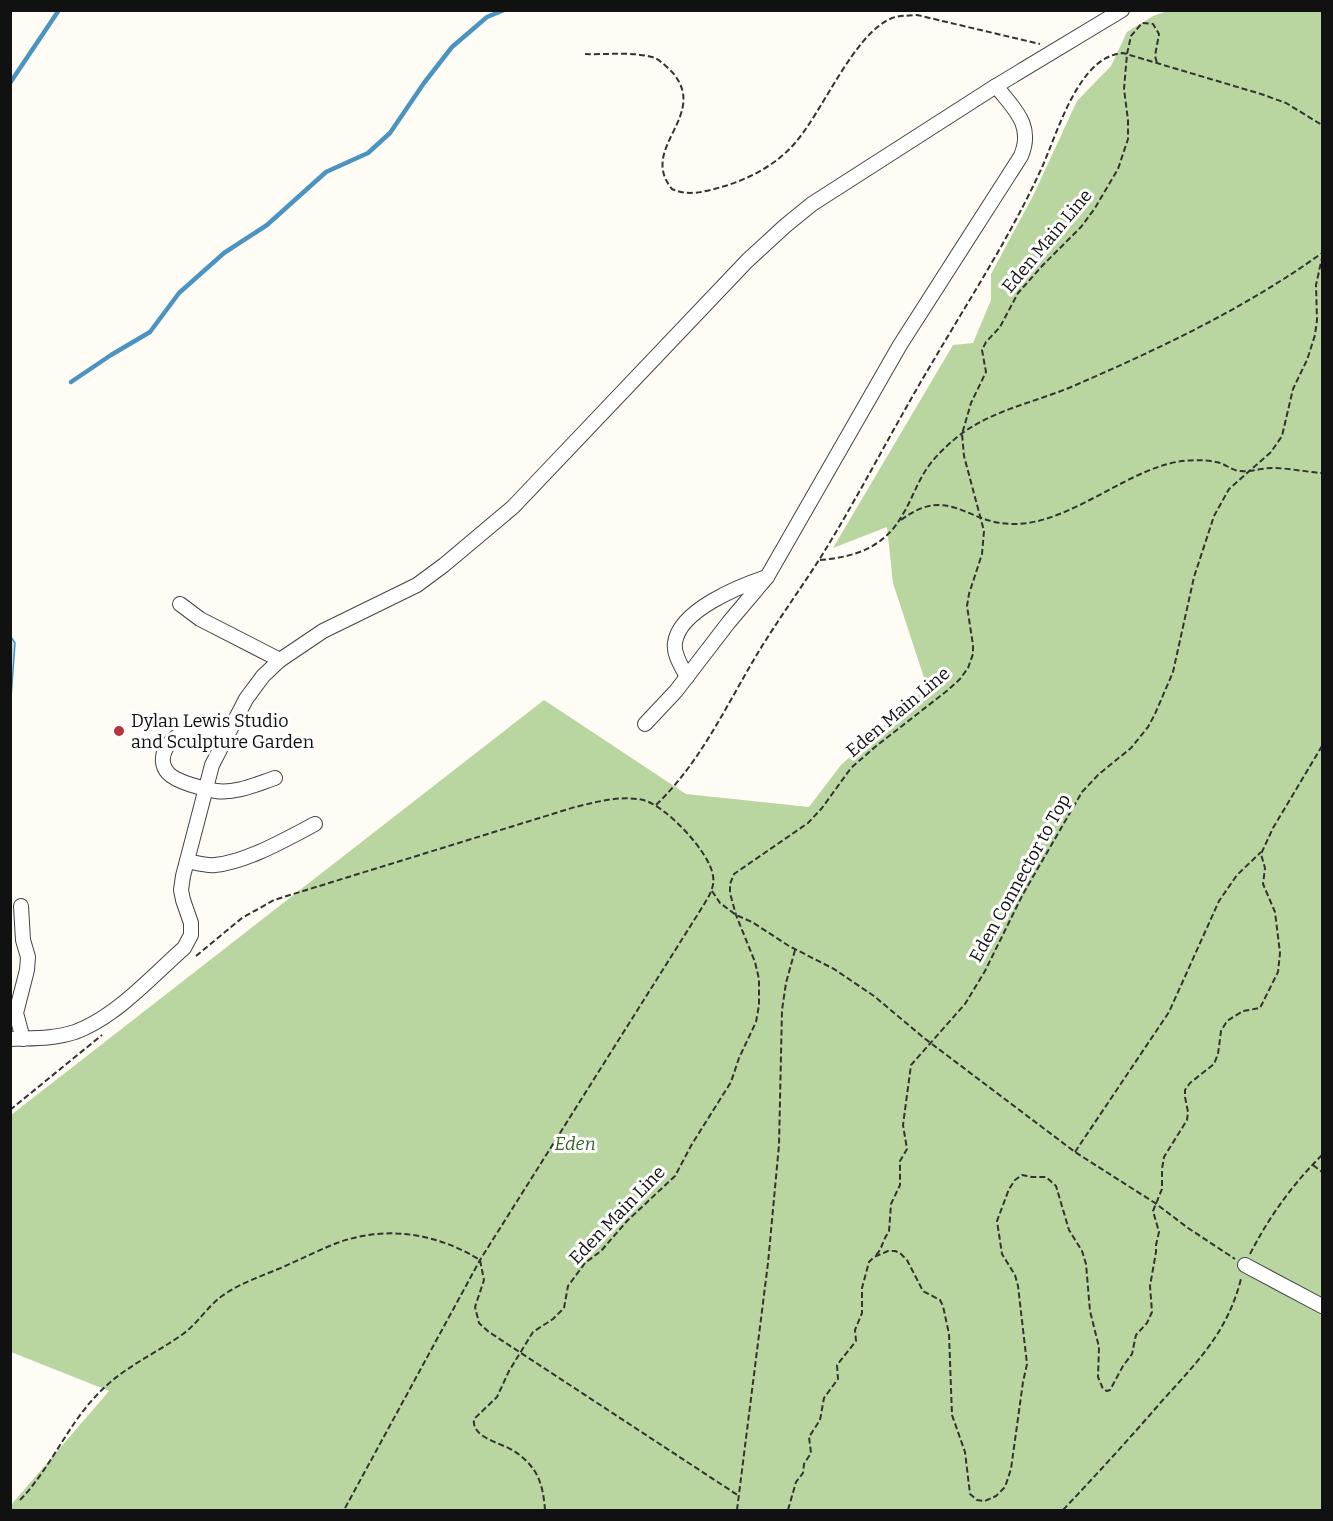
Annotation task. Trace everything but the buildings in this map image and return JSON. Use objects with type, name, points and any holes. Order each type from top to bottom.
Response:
[{"type":"street","points":[[21,906],[28,957],[26,977],[16,1013],[17,1039],[58,1036],[74,1032],[99,1021],[117,1008],[184,948],[191,935],[192,923],[181,890],[212,765],[225,737],[252,689],[262,676],[280,660],[323,631],[402,594],[444,565],[513,507],[747,261],[785,226],[846,181],[1122,10]]},
{"type":"street","points":[[645,724],[663,707],[767,577],[900,345],[1021,156],[1027,138],[1024,126],[996,86]]},
{"type":"street","points":[[687,677],[674,645],[677,634],[685,623],[723,595],[767,577]]},
{"type":"street","points":[[180,604],[201,619],[280,660]]},
{"type":"street","points":[[225,737],[200,731],[189,731],[179,735],[168,744],[163,756],[164,766],[169,774],[179,781],[216,791],[231,790],[275,778]]},
{"type":"street","points":[[187,861],[203,865],[220,864],[268,848],[315,824]]},
{"type":"street","points":[[1245,1265],[1323,1306]]},
{"type":"path","points":[[585,54],[656,59],[669,68],[678,79],[683,92],[684,105],[663,155],[661,171],[672,189],[687,194],[739,182],[769,167],[782,156],[807,128],[852,56],[868,35],[890,19],[917,15],[1057,49]]},
{"type":"path","name":"Eden Main Line","points":[[545,1510],[541,1484],[530,1464],[514,1451],[478,1433],[473,1424],[478,1414],[497,1397],[533,1332],[553,1319],[564,1308],[568,1286],[585,1263],[601,1251],[627,1221],[675,1176],[692,1143],[729,1087],[739,1058],[750,1038],[759,1005],[759,979],[755,962],[736,915],[730,887],[735,872],[808,823],[851,768],[948,690],[968,668],[973,654],[973,645],[967,606],[984,542],[981,518],[964,456],[962,434],[971,403],[986,372],[982,352],[984,346],[1000,327],[1013,300],[1022,288],[1092,213],[1123,159],[1128,139],[1124,89],[1127,54],[1131,36],[1142,23],[1150,23],[1160,34],[1155,57],[1157,63]]},
{"type":"path","points":[[656,805],[677,783],[704,745],[759,651],[818,560],[1006,238],[1036,180],[1077,88],[1088,74],[1102,60],[1117,53],[1127,54],[1286,103],[1323,125]]},
{"type":"path","points":[[818,560],[840,558],[866,551],[882,541],[899,522],[932,462],[962,434],[1001,411],[1076,385],[1194,332],[1290,276],[1323,253]]},
{"type":"path","name":"Eden Connector to Top","points":[[788,1510],[796,1482],[802,1475],[804,1464],[811,1453],[810,1434],[820,1420],[824,1398],[838,1380],[837,1365],[855,1343],[856,1328],[862,1313],[861,1293],[865,1270],[880,1250],[883,1238],[889,1232],[891,1204],[900,1185],[900,1161],[907,1149],[903,1125],[911,1065],[965,1005],[985,971],[1023,894],[1082,792],[1131,748],[1148,727],[1173,672],[1196,569],[1214,516],[1229,489],[1276,445],[1282,436],[1293,389],[1307,360],[1315,335],[1317,285],[1323,258]]},
{"type":"path","points":[[899,522],[918,509],[935,504],[1013,525],[1041,519],[1081,504],[1135,475],[1174,462],[1212,462],[1236,471],[1275,468],[1323,473]]},
{"type":"path","points":[[1075,1152],[1169,1012],[1220,901],[1242,870],[1261,852],[1323,746]]},
{"type":"path","points":[[191,960],[242,918],[274,900],[575,807],[610,799],[645,800],[656,805],[694,841],[703,852],[712,872],[711,890],[480,1260],[344,1510]]},
{"type":"path","points":[[874,1257],[892,1250],[900,1253],[907,1260],[923,1292],[942,1303],[949,1334],[953,1422],[965,1452],[969,1492],[977,1500],[986,1501],[1000,1493],[1010,1474],[1027,1364],[1018,1286],[1015,1275],[1002,1254],[997,1225],[1009,1189],[1019,1176],[1024,1175],[1046,1178],[1056,1186],[1069,1230],[1082,1251],[1086,1264],[1090,1311],[1099,1347],[1098,1377],[1101,1386],[1107,1391],[1110,1390],[1132,1354],[1135,1336],[1148,1323],[1152,1312],[1150,1286],[1156,1243],[1160,1232],[1153,1215],[1155,1203],[1162,1189],[1164,1157],[1187,1120],[1188,1109],[1184,1094],[1187,1087],[1214,1064],[1224,1024],[1238,1013],[1260,1008],[1278,972],[1280,953],[1275,912],[1263,884],[1265,868],[1261,852]]},
{"type":"path","points":[[711,890],[720,903],[736,915],[757,924],[795,950],[851,980],[1075,1152],[1155,1203],[1188,1228],[1245,1265]]},
{"type":"path","points":[[737,1510],[768,1263],[779,1145],[782,1010],[786,983],[795,950]]},
{"type":"path","points":[[10,1110],[106,1032]]},
{"type":"path","points":[[1064,1510],[1150,1416],[1216,1338],[1231,1310],[1245,1265],[1261,1233],[1282,1201],[1323,1155]]},
{"type":"path","points":[[1313,1165],[1323,1172]]},
{"type":"path","points":[[21,1500],[100,1391],[126,1368],[181,1335],[197,1322],[214,1302],[233,1288],[338,1243],[369,1234],[396,1233],[435,1239],[458,1246],[480,1260],[484,1280],[475,1307],[479,1323],[489,1332],[739,1496]]},
{"type":"green space","name":"Eden","points":[[1167,11],[1322,11],[1322,1510],[11,1510],[11,1505],[109,1391],[11,1352],[11,1115],[544,700],[686,794],[809,807],[841,765],[927,687],[893,583],[887,527],[833,548],[953,345],[973,343],[991,300],[991,274],[1033,196],[1077,101],[1111,66],[1127,32],[1153,16]]},
{"type":"water","points":[[11,637],[15,643],[11,698]]},
{"type":"waterway","points":[[10,83],[59,10]]},
{"type":"waterway","points":[[71,382],[150,332],[179,293],[224,253],[267,225],[326,172],[368,153],[390,133],[452,47],[487,17],[504,10]]},
{"type":"place","name":"Dylan Lewis Studio and Sculpture Garden","points":[[119,731]]}]
